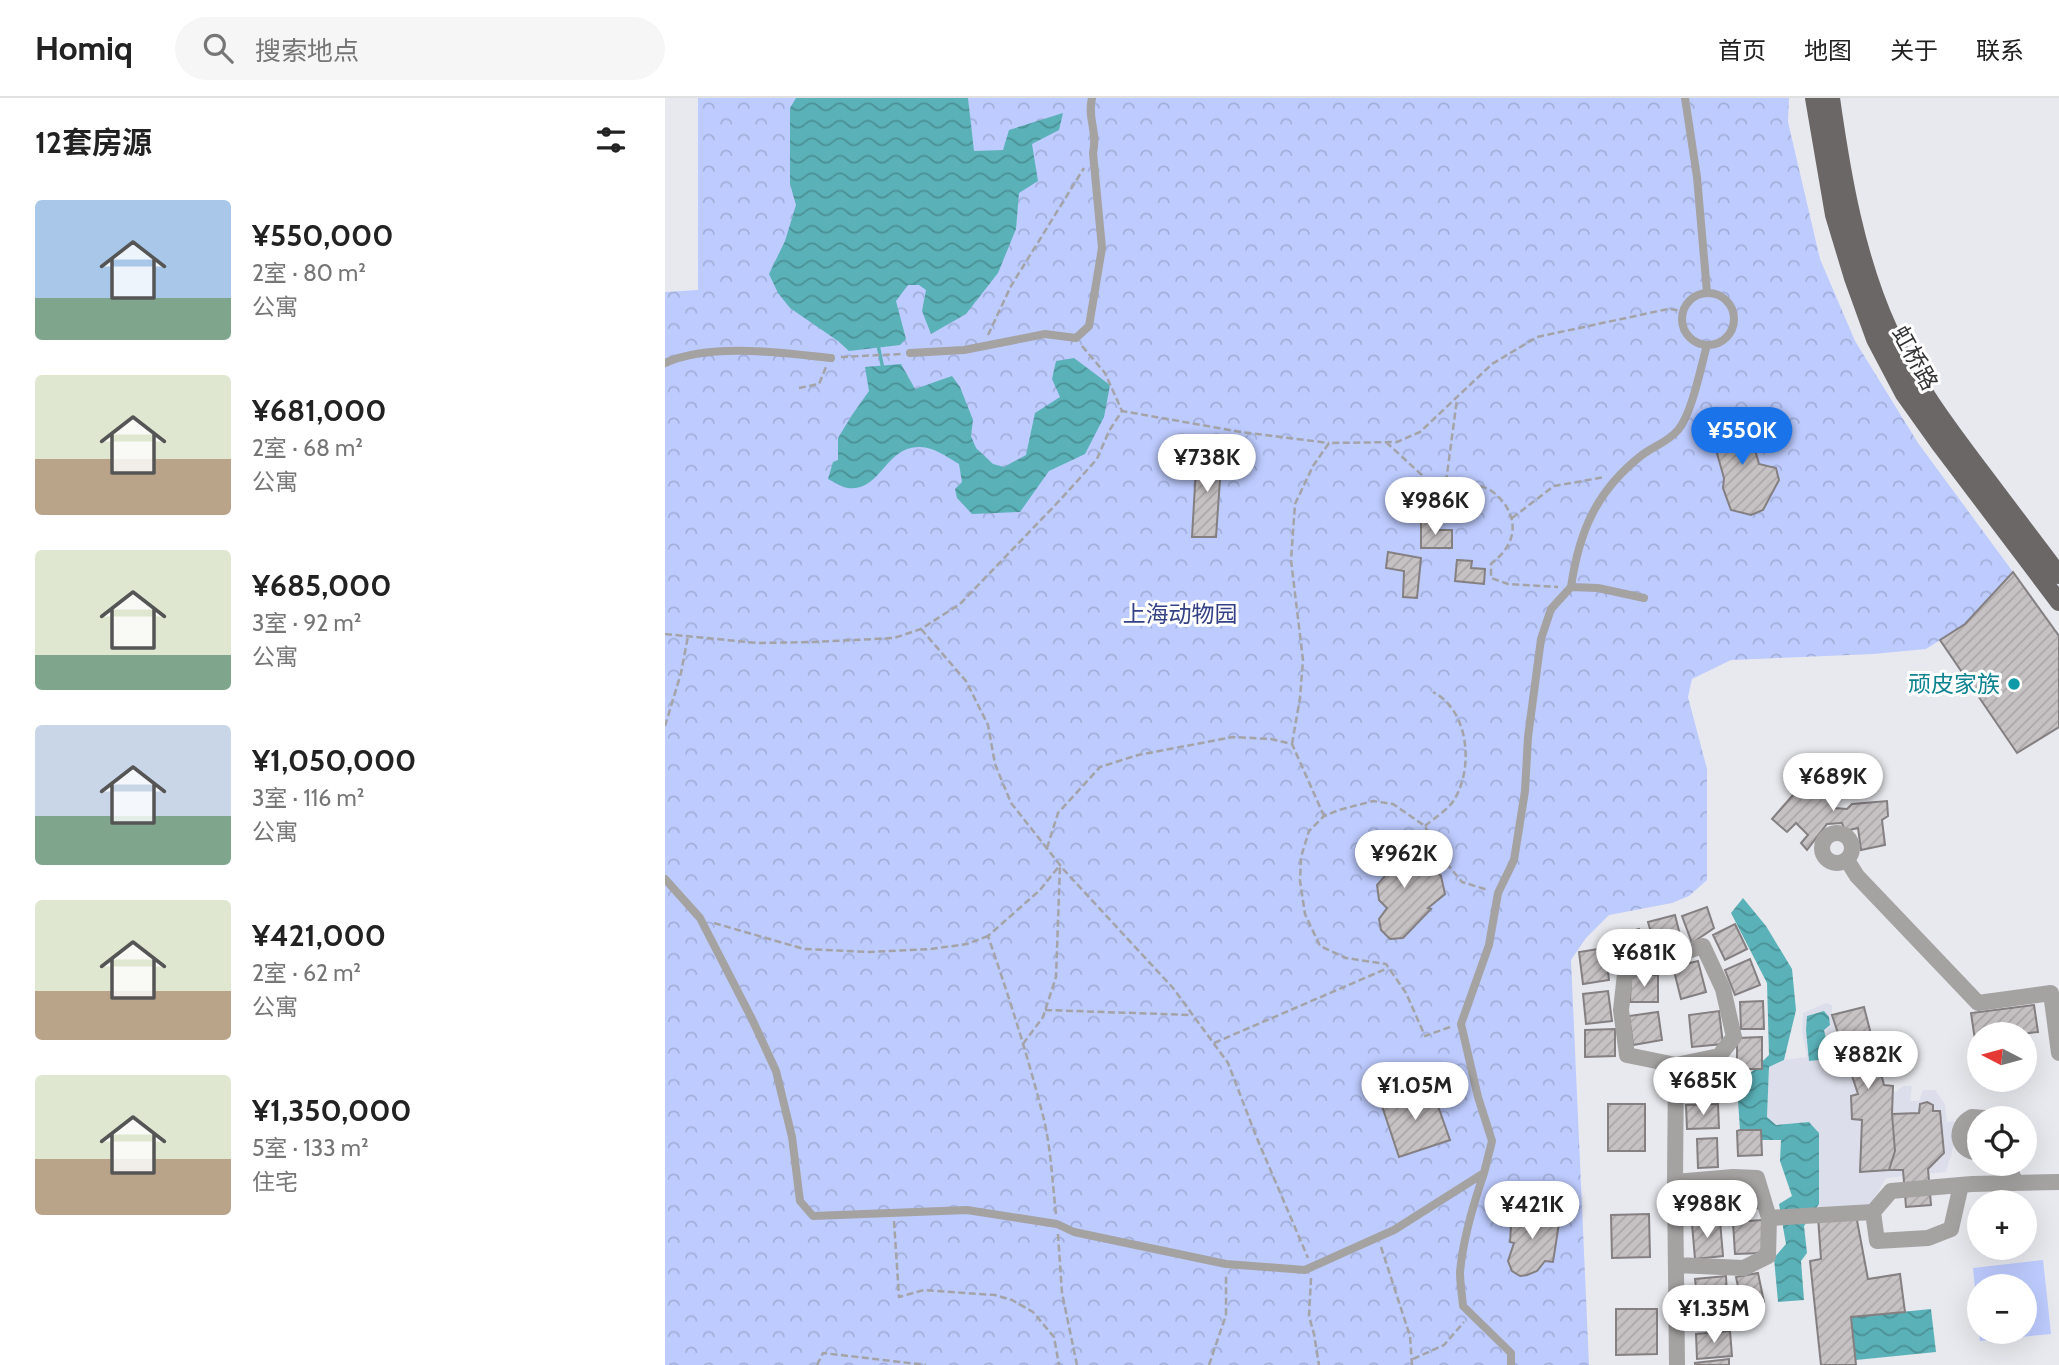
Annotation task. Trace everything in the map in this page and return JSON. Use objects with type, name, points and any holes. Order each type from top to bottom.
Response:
[{"type":"main road","name":"虹桥路","points":[[1814,98],[1834,215],[1875,339],[1904,394],[2059,602]]},
{"type":"main road","name":"虹桥路","points":[[1831,98],[1838,149],[1854,222],[1867,272],[1889,330],[1918,383],[1950,431],[2059,575]]},
{"type":"street","points":[[1847,860],[1857,876],[1978,1003],[2051,993],[2059,1053]]},
{"type":"street","points":[[1703,946],[1723,989],[1734,1037],[1719,1056],[1676,1065],[1627,1055],[1621,1010],[1625,974],[1703,946]]},
{"type":"street","points":[[1676,1065],[1677,1365]]},
{"type":"street","points":[[1967,1120],[1959,1130],[1960,1143],[1967,1149]]},
{"type":"street","points":[[2013,1176],[2016,1183]]},
{"type":"street","points":[[1675,1182],[1733,1177],[1757,1178],[1769,1218],[1768,1256],[1744,1268],[1676,1265]]},
{"type":"street","points":[[1961,1185],[1951,1228],[1927,1238],[1877,1241],[1874,1212],[1891,1191],[1961,1185],[2059,1182]]},
{"type":"street","points":[[1769,1218],[1874,1212]]},
{"type":"lane","points":[[910,353],[964,350],[1045,334],[1076,338],[1089,326],[1102,248],[1093,153],[1096,141],[1089,108],[1092,98]]},
{"type":"lane","points":[[1685,98],[1697,177],[1707,292]]},
{"type":"lane","points":[[1707,292],[1716,293],[1727,301],[1734,319],[1726,338],[1707,345],[1694,341],[1685,331],[1682,318],[1690,300],[1707,292]]},
{"type":"lane","points":[[1511,1365],[1511,1353],[1463,1306],[1460,1274],[1472,1208],[1492,1141],[1478,1097],[1461,1024],[1489,945],[1498,892],[1514,860],[1525,791],[1528,737],[1541,639],[1551,609],[1571,587],[1575,559],[1598,502],[1619,476],[1644,453],[1679,430],[1687,413],[1707,345]]},
{"type":"lane","points":[[665,363],[711,352],[770,351],[831,358]]},
{"type":"lane","points":[[1571,587],[1598,588],[1644,598]]},
{"type":"lane","points":[[665,879],[700,918],[753,1019],[776,1071],[792,1138],[800,1201],[813,1216],[967,1210],[1057,1224],[1074,1232],[1226,1264],[1305,1270],[1394,1230],[1484,1173]]},
{"type":"path","points":[[983,346],[1011,286],[1093,153]]},
{"type":"path","points":[[1122,411],[1241,432],[1329,443],[1397,442],[1420,432],[1492,364],[1537,337],[1668,309],[1683,311]]},
{"type":"path","points":[[1076,338],[1105,373],[1122,411]]},
{"type":"path","points":[[863,356],[898,354]]},
{"type":"path","points":[[1446,482],[1457,396]]},
{"type":"path","points":[[665,634],[757,643],[813,642],[894,638],[921,629],[960,604],[1061,499],[1097,459],[1109,431],[1122,411]]},
{"type":"path","points":[[1386,442],[1436,488]]},
{"type":"path","points":[[1324,816],[1292,744],[1303,660],[1291,560],[1295,504],[1313,466],[1329,443]]},
{"type":"path","points":[[1512,518],[1554,486],[1619,476]]},
{"type":"path","points":[[1422,515],[1436,488],[1446,482],[1458,478],[1489,490],[1506,503],[1512,518],[1511,541],[1491,564],[1491,578],[1508,584],[1571,587]]},
{"type":"path","points":[[921,629],[966,681],[988,725],[996,764],[1011,803],[1060,865],[1156,968],[1228,1063],[1311,1268],[1309,1317],[1318,1365]]},
{"type":"path","points":[[665,726],[681,673],[688,636]]},
{"type":"path","points":[[1425,825],[1453,801],[1465,770],[1464,739],[1457,717],[1443,697],[1433,692]]},
{"type":"path","points":[[1047,848],[1058,813],[1100,767],[1138,755],[1233,737],[1271,739],[1292,744]]},
{"type":"path","points":[[1461,1024],[1425,1037],[1406,993],[1386,964],[1346,958],[1320,946],[1305,914],[1300,881],[1301,857],[1309,831],[1324,816],[1373,801],[1393,804],[1425,825],[1438,853],[1462,882],[1498,892]]},
{"type":"path","points":[[700,918],[726,928],[804,949],[868,952],[932,949],[967,944],[988,936],[1040,890],[1060,865]]},
{"type":"path","points":[[1023,1044],[1043,1017],[1056,977],[1060,865]]},
{"type":"path","points":[[988,936],[1043,1114],[1057,1224],[1062,1293],[1077,1365]]},
{"type":"path","points":[[1214,1043],[1389,968]]},
{"type":"path","points":[[1045,1010],[1195,1016]]},
{"type":"path","points":[[893,1213],[899,1297],[924,1290],[995,1295],[1012,1300],[1033,1312],[1054,1337],[1059,1365]]},
{"type":"path","points":[[1378,1237],[1410,1336],[1412,1365]]},
{"type":"path","points":[[1209,1365],[1226,1315],[1226,1264]]},
{"type":"path","points":[[1412,1359],[1444,1345],[1471,1314]]},
{"type":"path","points":[[817,1365],[823,1353],[926,1365]]},
{"type":"shaded area","points":[[1826,1003],[1832,1005],[1832,1015],[1864,1007],[1884,1085],[1893,1086],[1893,1091],[1896,1092],[1903,1086],[1912,1086],[1910,1101],[1919,1101],[1923,1090],[1935,1090],[1945,1104],[1947,1122],[1954,1121],[1957,1135],[1946,1172],[1886,1178],[1870,1207],[1815,1209],[1819,1204],[1819,1133],[1809,1122],[1776,1125],[1767,1117],[1769,1067],[1784,1060],[1807,1057],[1802,1031],[1803,1013]]},
{"type":"green space","name":"上海动物园","points":[[698,98],[1789,98],[1788,122],[1820,259],[1855,341],[1918,443],[2013,572],[1965,624],[1926,649],[1731,660],[1692,679],[1688,697],[1707,769],[1707,880],[1689,896],[1672,903],[1609,915],[1586,938],[1571,960],[1589,1365],[665,1365],[665,292],[698,290]]},
{"type":"green space","points":[[2043,1260],[2051,1334],[2037,1335],[2037,1274],[1974,1274],[1973,1268]]},
{"type":"water","points":[[796,98],[968,98],[974,151],[1003,150],[1009,130],[1063,113],[1059,130],[1032,144],[1038,181],[1019,193],[1016,229],[998,273],[966,314],[931,334],[922,311],[926,290],[919,285],[908,285],[896,301],[906,339],[900,345],[849,351],[790,308],[778,293],[769,274],[785,241],[796,205],[790,184],[790,108]]},
{"type":"water","points":[[1074,358],[1110,385],[1104,417],[1085,454],[1049,471],[1020,512],[972,514],[957,498],[955,489],[962,482],[959,464],[925,447],[908,449],[899,454],[876,477],[859,487],[848,488],[828,479],[833,462],[838,460],[838,438],[869,391],[865,367],[901,364],[915,389],[952,376],[960,387],[973,420],[971,436],[976,448],[993,464],[1004,467],[1026,455],[1035,413],[1060,397],[1052,379],[1056,361]]},
{"type":"water","points":[[1743,898],[1766,926],[1792,969],[1796,1010],[1784,1060],[1769,1067],[1767,1117],[1776,1125],[1809,1122],[1819,1133],[1819,1204],[1804,1226],[1807,1253],[1801,1261],[1804,1300],[1778,1302],[1774,1258],[1786,1244],[1779,1204],[1792,1196],[1780,1161],[1781,1140],[1762,1140],[1761,1130],[1740,1130],[1737,1086],[1769,1055],[1767,983],[1731,913]]},
{"type":"water","points":[[1824,1011],[1829,1017],[1830,1025],[1824,1030],[1829,1053],[1827,1059],[1809,1061],[1807,1016]]},
{"type":"water","points":[[1931,1309],[1936,1352],[1856,1360],[1851,1317]]},
{"type":"building","points":[[1745,415],[1759,464],[1776,468],[1779,480],[1763,510],[1751,515],[1731,510],[1723,488],[1724,478],[1709,425]]},
{"type":"building","points":[[1197,451],[1222,451],[1216,537],[1192,537]]},
{"type":"building","points":[[1421,522],[1437,522],[1437,530],[1452,530],[1452,548],[1421,548]]},
{"type":"building","points":[[1388,552],[1421,558],[1417,598],[1403,597],[1404,571],[1386,568]]},
{"type":"building","points":[[1457,560],[1472,561],[1471,568],[1485,569],[1484,584],[1455,581]]},
{"type":"building","name":"顽皮家族","points":[[2013,572],[2059,636],[2059,727],[2017,753],[1940,640],[1965,624]]},
{"type":"building","points":[[1848,771],[1843,790],[1831,794],[1834,808],[1847,809],[1852,804],[1887,801],[1888,816],[1882,820],[1885,845],[1861,850],[1858,828],[1845,831],[1842,823],[1827,824],[1807,850],[1801,843],[1808,835],[1796,823],[1787,832],[1772,819],[1800,787],[1807,793],[1810,789],[1817,792],[1818,774]]},
{"type":"building","points":[[1396,840],[1405,850],[1410,850],[1411,860],[1420,872],[1436,871],[1441,876],[1445,894],[1428,908],[1431,909],[1403,938],[1390,939],[1381,930],[1379,919],[1387,908],[1379,900],[1377,885],[1385,876],[1376,867],[1375,854],[1384,842]]},
{"type":"building","points":[[1707,907],[1714,928],[1692,943],[1682,916]]},
{"type":"building","points":[[1675,915],[1682,943],[1656,950],[1648,922]]},
{"type":"building","points":[[1735,924],[1747,949],[1725,960],[1713,935]]},
{"type":"building","points":[[1639,929],[1648,958],[1620,967],[1611,937]]},
{"type":"building","points":[[1605,948],[1609,980],[1583,984],[1579,952]]},
{"type":"building","points":[[1750,959],[1760,985],[1735,995],[1725,970]]},
{"type":"building","points":[[1698,961],[1706,992],[1681,999],[1673,967]]},
{"type":"building","points":[[1631,975],[1658,975],[1658,1002],[1630,1002]]},
{"type":"building","points":[[1608,991],[1612,1021],[1586,1024],[1583,994]]},
{"type":"building","points":[[1763,1001],[1764,1029],[1741,1029],[1740,1002]]},
{"type":"building","points":[[2034,1005],[2037,1022],[1972,1022],[1971,1013]]},
{"type":"building","points":[[1864,1007],[1884,1085],[1893,1086],[1895,1151],[1889,1170],[1860,1172],[1862,1120],[1852,1119],[1851,1096],[1858,1094],[1832,1015]]},
{"type":"building","points":[[1719,1011],[1723,1044],[1692,1047],[1689,1015]]},
{"type":"building","points":[[1658,1012],[1662,1040],[1633,1045],[1629,1016]]},
{"type":"building","points":[[1615,1029],[1615,1056],[1585,1057],[1585,1030]]},
{"type":"building","points":[[1762,1037],[1762,1069],[1737,1069],[1737,1038]]},
{"type":"building","points":[[1697,1065],[1725,1065],[1725,1094],[1697,1094]]},
{"type":"building","points":[[1431,1086],[1450,1140],[1399,1157],[1381,1103]]},
{"type":"building","points":[[1927,1102],[1933,1105],[1933,1111],[1940,1111],[1944,1153],[1928,1169],[1931,1205],[1906,1207],[1903,1170],[1889,1170],[1895,1151],[1892,1114],[1919,1113],[1920,1104]]},
{"type":"building","points":[[1608,1104],[1645,1104],[1645,1151],[1608,1151]]},
{"type":"building","points":[[1718,1104],[1719,1128],[1687,1129],[1686,1105]]},
{"type":"building","points":[[1761,1130],[1762,1155],[1738,1156],[1737,1131]]},
{"type":"building","points":[[1717,1138],[1718,1167],[1698,1168],[1697,1139]]},
{"type":"building","points":[[1755,1182],[1759,1208],[1734,1212],[1729,1187]]},
{"type":"building","points":[[1720,1183],[1722,1215],[1691,1217],[1690,1185]]},
{"type":"building","points":[[1512,1209],[1560,1217],[1553,1262],[1545,1261],[1537,1271],[1527,1275],[1520,1276],[1512,1271],[1508,1261],[1514,1243],[1510,1242]]},
{"type":"building","points":[[1649,1214],[1650,1257],[1612,1258],[1611,1215]]},
{"type":"building","points":[[1856,1215],[1868,1279],[1900,1274],[1905,1312],[1851,1317],[1856,1365],[1821,1365],[1810,1261],[1821,1259],[1818,1217]]},
{"type":"building","points":[[1762,1220],[1763,1253],[1735,1254],[1733,1222]]},
{"type":"building","points":[[1720,1221],[1723,1256],[1695,1259],[1692,1224]]},
{"type":"building","points":[[1758,1273],[1764,1302],[1742,1306],[1736,1277]]},
{"type":"building","points":[[1726,1276],[1727,1296],[1697,1298],[1695,1279]]},
{"type":"building","points":[[1728,1305],[1728,1325],[1697,1326],[1696,1307]]},
{"type":"building","points":[[1616,1309],[1657,1309],[1657,1354],[1616,1355]]},
{"type":"building","points":[[1730,1331],[1732,1356],[1697,1359],[1696,1334]]},
{"type":"building","points":[[1729,1359],[1729,1365],[1695,1365],[1695,1363]]},
{"type":"waterway","points":[[878,345],[883,369]]},
{"type":"place","name":"顽皮家族","points":[[2014,684]]}]
